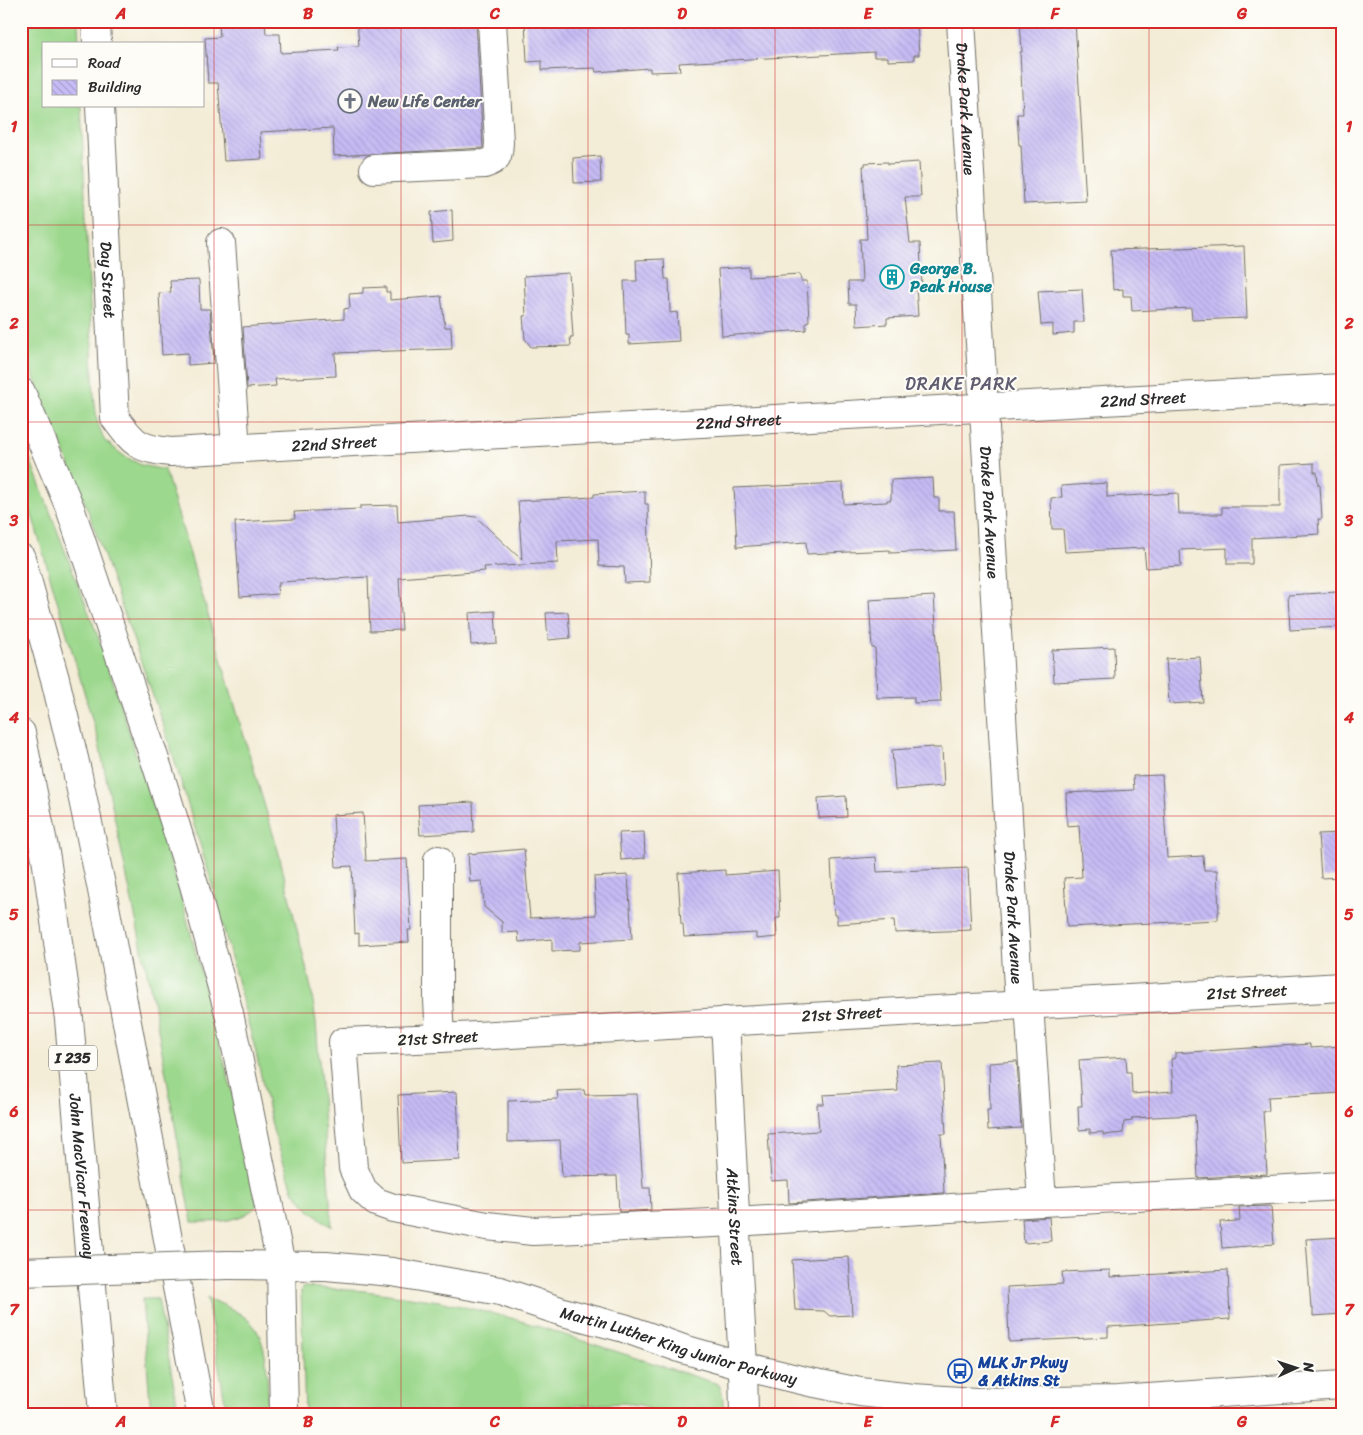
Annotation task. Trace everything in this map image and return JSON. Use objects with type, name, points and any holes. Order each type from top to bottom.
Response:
[{"type":"main road","points":[[96,21],[97,42]]},
{"type":"main road","points":[[374,169],[484,164],[492,162],[496,158],[499,142],[492,21]]},
{"type":"main road","name":"Drake Park Avenue","points":[[961,21],[983,408],[1024,1004],[1042,1202]]},
{"type":"main road","name":"Day Street","points":[[100,108],[115,418],[137,444]]},
{"type":"main road","points":[[221,243],[236,448]]},
{"type":"main road","name":"22nd Street","points":[[137,444],[150,450],[172,452],[1342,388]]},
{"type":"main road","points":[[21,392],[70,508],[158,769],[194,885],[229,1013],[280,1265],[284,1414]]},
{"type":"main road","points":[[21,558],[50,660],[73,753],[101,885],[201,1414]]},
{"type":"main road","name":"John MacVicar Freeway","points":[[21,732],[46,858],[69,1019],[104,1414]]},
{"type":"main road","points":[[438,860],[438,1000],[440,1038]]},
{"type":"main road","name":"21st Street","points":[[736,1222],[533,1231],[478,1225],[393,1208],[376,1202],[363,1190],[353,1168],[343,1042],[1342,986]]},
{"type":"main road","name":"Atkins Street","points":[[725,1021],[744,1414]]},
{"type":"main road","points":[[736,1222],[1042,1202],[1342,1186]]},
{"type":"main road","name":"Martin Luther King Junior Parkway","points":[[21,1272],[227,1265],[336,1267],[392,1272],[500,1291],[563,1312],[624,1328],[683,1349],[805,1381],[860,1392],[976,1402],[1118,1400],[1342,1385]]},
{"type":"green space","points":[[21,21],[78,21],[79,42],[42,42],[42,108],[81,108],[94,395],[97,421],[104,440],[124,456],[141,465],[165,470],[279,854],[311,988],[316,1022],[332,1227],[310,1211],[294,1192],[273,1130],[256,1053],[212,884],[169,742],[89,513],[21,345]]},
{"type":"green space","points":[[21,436],[102,647],[181,896],[233,1096],[257,1206],[250,1212],[235,1219],[192,1222],[154,1006],[98,739],[21,478]]},
{"type":"green space","points":[[305,1287],[365,1291],[439,1301],[515,1319],[718,1384],[722,1394],[723,1414],[658,1414],[641,1405],[623,1403],[433,1414],[305,1414],[301,1291]]},
{"type":"green space","points":[[207,1298],[227,1306],[240,1314],[256,1329],[266,1359],[268,1414],[227,1414]]},
{"type":"green space","points":[[142,1299],[158,1299],[179,1414],[151,1414]]},
{"type":"building","name":"New Life Center","points":[[265,21],[266,34],[280,34],[281,53],[339,50],[338,47],[359,46],[357,21],[476,21],[483,148],[334,156],[333,128],[260,132],[262,159],[224,161],[218,83],[208,83],[205,38],[220,37],[219,24]]},
{"type":"building","points":[[525,21],[917,21],[919,55],[914,55],[914,60],[888,61],[888,57],[874,57],[874,52],[679,63],[680,71],[650,72],[650,68],[596,72],[595,68],[542,70],[542,61],[527,62]]},
{"type":"building","points":[[1020,21],[1075,21],[1086,201],[1024,204],[1021,145],[1019,145],[1017,114],[1023,114]]},
{"type":"building","points":[[600,156],[601,182],[574,183],[573,158]]},
{"type":"building","points":[[888,162],[888,164],[919,162],[921,197],[905,197],[910,243],[920,243],[922,287],[916,287],[918,316],[887,318],[887,324],[857,326],[856,304],[849,304],[848,282],[862,282],[860,239],[867,239],[863,166],[865,166],[865,163]]},
{"type":"building","points":[[452,210],[453,241],[433,243],[431,212]]},
{"type":"building","points":[[1244,246],[1247,318],[1192,320],[1191,308],[1132,311],[1131,296],[1123,296],[1123,289],[1113,290],[1111,250]]},
{"type":"building","points":[[664,259],[665,279],[669,279],[670,313],[677,312],[679,341],[629,344],[629,335],[626,335],[624,281],[637,281],[636,260]]},
{"type":"building","points":[[749,267],[749,277],[800,274],[801,281],[807,281],[809,321],[806,322],[806,330],[722,336],[718,269]]},
{"type":"building","points":[[569,273],[573,337],[570,337],[571,346],[531,347],[525,339],[523,316],[526,316],[524,276]]},
{"type":"building","points":[[199,280],[200,309],[210,309],[214,363],[188,365],[188,353],[162,355],[159,293],[171,292],[170,281]]},
{"type":"building","points":[[386,287],[386,292],[390,292],[390,300],[441,296],[445,327],[451,327],[452,349],[335,353],[336,376],[275,379],[276,386],[247,388],[243,327],[344,319],[344,309],[350,308],[349,294],[363,293],[363,288]]},
{"type":"building","points":[[1082,289],[1084,322],[1074,322],[1074,333],[1053,335],[1053,324],[1041,325],[1038,291]]},
{"type":"building","points":[[1314,463],[1314,472],[1317,472],[1318,485],[1320,485],[1322,519],[1318,519],[1319,534],[1252,538],[1252,564],[1227,564],[1227,548],[1180,550],[1181,566],[1146,568],[1144,548],[1065,552],[1063,529],[1052,529],[1051,498],[1062,497],[1061,486],[1107,483],[1107,497],[1178,493],[1179,514],[1222,514],[1222,507],[1280,507],[1280,465]]},
{"type":"building","points":[[933,478],[934,498],[939,498],[939,511],[954,511],[956,550],[890,553],[890,550],[807,554],[806,542],[737,547],[734,488],[843,483],[844,504],[887,502],[887,500],[891,500],[891,480]]},
{"type":"building","points":[[645,491],[645,504],[648,504],[650,582],[625,583],[624,567],[599,566],[598,539],[557,541],[558,563],[484,567],[485,571],[399,578],[402,630],[370,631],[368,577],[279,582],[279,586],[277,586],[278,594],[240,597],[235,522],[295,519],[294,512],[360,509],[360,506],[397,505],[398,522],[476,517],[522,560],[518,501],[594,497],[594,494]]},
{"type":"building","points":[[1337,592],[1339,627],[1290,630],[1288,595]]},
{"type":"building","points":[[934,596],[941,702],[914,703],[914,697],[877,698],[875,648],[872,648],[869,600]]},
{"type":"building","points":[[495,611],[497,643],[471,645],[469,613]]},
{"type":"building","points":[[568,612],[570,638],[548,640],[546,613]]},
{"type":"building","points":[[1114,647],[1115,679],[1054,682],[1052,650]]},
{"type":"building","points":[[1200,657],[1203,702],[1169,704],[1166,659]]},
{"type":"building","points":[[942,748],[944,786],[895,790],[892,750]]},
{"type":"building","points":[[1162,775],[1167,858],[1203,856],[1204,870],[1217,870],[1218,920],[1067,927],[1064,878],[1082,877],[1079,825],[1067,826],[1066,793],[1134,790],[1133,776]]},
{"type":"building","points":[[846,796],[847,817],[819,818],[818,798]]},
{"type":"building","points":[[473,802],[474,832],[420,835],[418,805]]},
{"type":"building","points":[[363,813],[366,861],[407,859],[411,930],[408,930],[409,942],[359,945],[359,933],[355,934],[352,866],[336,867],[333,815]]},
{"type":"building","points":[[644,832],[645,858],[621,860],[619,833]]},
{"type":"building","points":[[1342,833],[1342,877],[1321,878],[1318,834]]},
{"type":"building","points":[[524,849],[530,918],[596,915],[594,877],[628,875],[632,939],[580,942],[580,950],[552,951],[552,939],[519,942],[518,932],[502,933],[502,922],[484,907],[482,881],[470,882],[468,854]]},
{"type":"building","points":[[876,857],[877,872],[968,868],[971,930],[895,933],[894,920],[837,924],[837,915],[834,915],[831,860]]},
{"type":"building","points":[[725,870],[725,875],[778,871],[780,918],[776,918],[777,937],[756,939],[756,933],[684,937],[683,924],[681,924],[678,873]]},
{"type":"building","points":[[1310,1044],[1310,1048],[1342,1046],[1342,1093],[1268,1097],[1269,1111],[1263,1111],[1267,1174],[1198,1178],[1195,1115],[1132,1118],[1132,1121],[1124,1122],[1123,1133],[1103,1135],[1103,1132],[1090,1133],[1090,1129],[1079,1130],[1078,1106],[1082,1106],[1079,1060],[1126,1057],[1127,1072],[1131,1072],[1132,1094],[1173,1091],[1171,1059],[1175,1058],[1175,1053]]},
{"type":"building","points":[[1017,1061],[1021,1128],[988,1130],[987,1110],[990,1110],[989,1063]]},
{"type":"building","points":[[942,1063],[946,1134],[941,1134],[944,1193],[789,1203],[788,1180],[771,1181],[768,1134],[819,1131],[817,1104],[824,1104],[823,1095],[898,1091],[896,1065]]},
{"type":"building","points":[[584,1090],[585,1095],[637,1094],[643,1188],[650,1188],[651,1210],[619,1212],[617,1176],[562,1177],[560,1140],[508,1142],[508,1101],[558,1099],[557,1091]]},
{"type":"building","points":[[457,1092],[460,1160],[401,1163],[398,1095]]},
{"type":"building","points":[[1239,1207],[1271,1207],[1274,1244],[1222,1248],[1220,1222],[1240,1221]]},
{"type":"building","points":[[1049,1217],[1051,1241],[1024,1243],[1022,1219]]},
{"type":"building","points":[[1342,1237],[1342,1314],[1313,1316],[1306,1239]]},
{"type":"building","points":[[849,1257],[852,1315],[830,1316],[824,1311],[795,1310],[792,1260]]},
{"type":"building","points":[[1110,1270],[1110,1277],[1228,1270],[1230,1319],[1108,1327],[1108,1337],[1009,1342],[1007,1287],[1063,1284],[1062,1272]]},
{"type":"place","name":"New Life Center","points":[[350,101]]},
{"type":"place","name":"George B. Peak House","points":[[892,277]]},
{"type":"place","name":"MLK Jr Pkwy & Atkins St","points":[[960,1371]]},
{"type":"district","name":"DRAKE PARK","points":[[961,384]]}]
